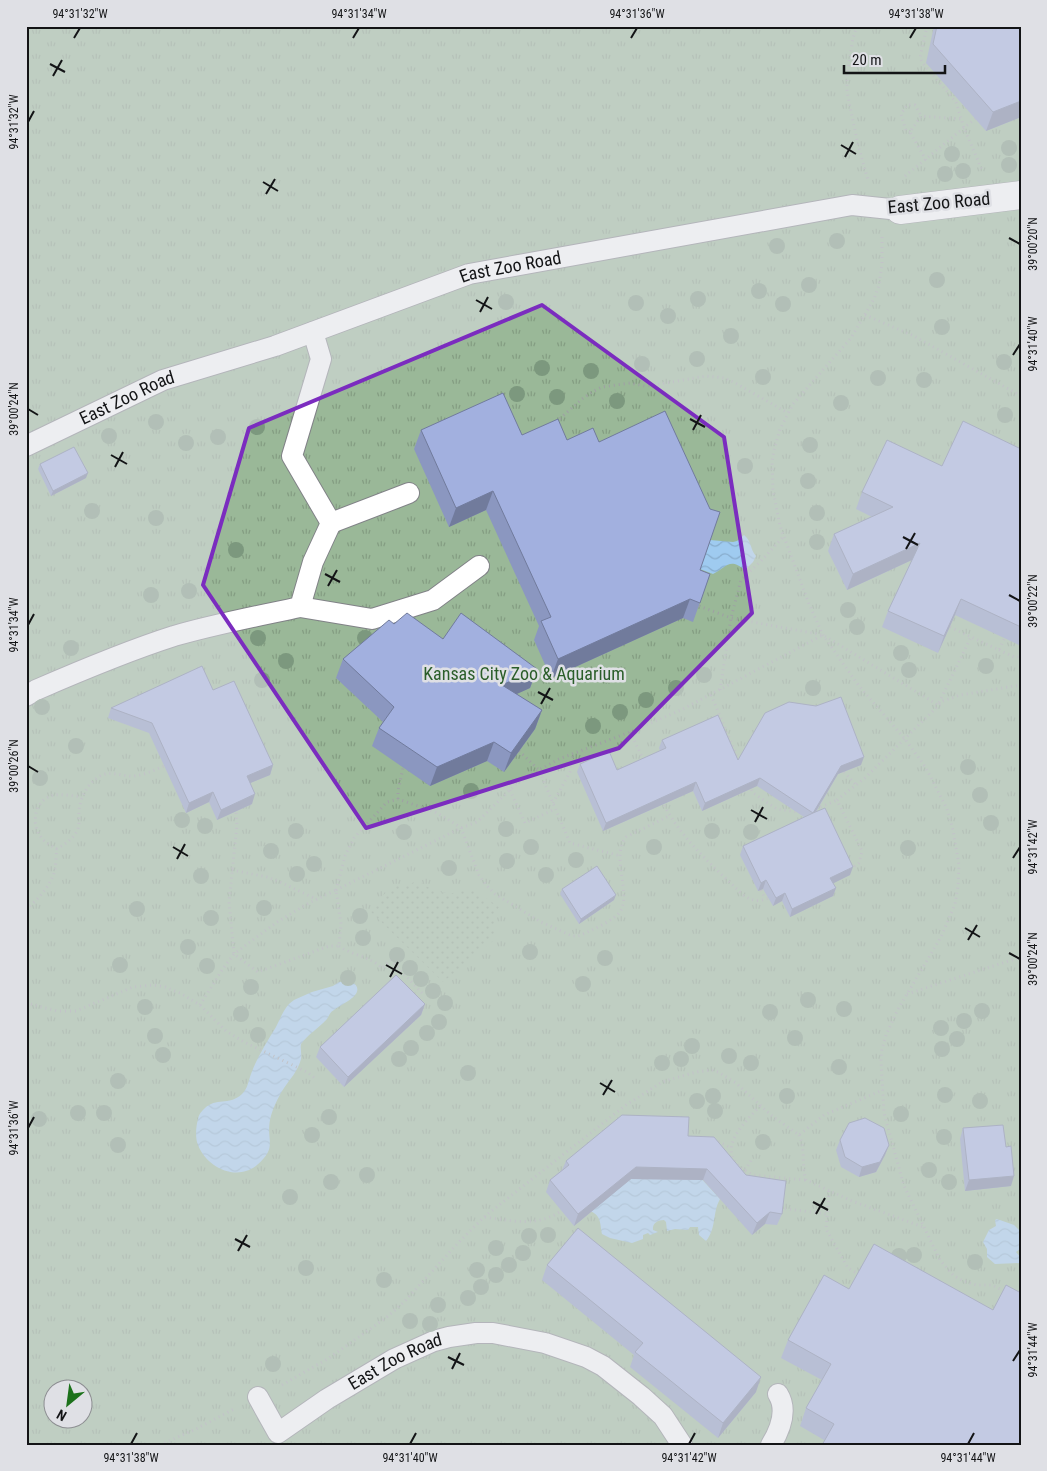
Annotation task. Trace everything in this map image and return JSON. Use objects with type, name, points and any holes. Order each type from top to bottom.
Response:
[{"type":"street","name":"East Zoo Road","points":[[884,207],[1021,194]]},
{"type":"lane","name":"East Zoo Road","points":[[26,446],[163,380],[276,346],[469,274],[852,205],[884,207]]},
{"type":"lane","points":[[313,332],[321,359],[292,456],[331,523]]},
{"type":"lane","points":[[300,607],[313,562],[331,523],[409,492]]},
{"type":"lane","points":[[26,696],[116,656],[175,636],[233,621],[300,607],[372,620],[433,600],[479,566]]},
{"type":"lane","name":"East Zoo Road","points":[[258,1397],[273,1439],[327,1399],[394,1359],[434,1341],[449,1337],[476,1333],[493,1333],[545,1343],[586,1357],[603,1366],[663,1416],[682,1445]]},
{"type":"lane","points":[[771,1445],[783,1412],[778,1394]]},
{"type":"path","points":[[857,26],[853,38],[847,75],[848,92],[858,145],[884,207],[882,264],[876,292],[850,338],[800,395],[780,429],[772,469],[773,491],[776,510],[784,536],[809,604],[823,635],[859,686],[905,738],[926,768],[947,809],[959,865],[955,904],[940,937],[906,994],[892,1022],[882,1049],[884,1113],[904,1186],[940,1260],[953,1275],[962,1281],[972,1284],[992,1285],[1013,1296]]},
{"type":"path","points":[[926,26],[920,58],[956,102],[964,128],[984,175]]},
{"type":"path","points":[[921,116],[915,105],[907,105],[901,114],[906,131],[910,132],[926,160]]},
{"type":"path","points":[[921,116],[961,119]]},
{"type":"path","points":[[910,132],[921,116]]},
{"type":"path","points":[[884,207],[926,160],[976,118]]},
{"type":"path","points":[[864,315],[914,336],[1021,396]]},
{"type":"path","points":[[550,428],[582,399],[602,387],[630,384],[654,386],[706,376],[725,378],[788,413]]},
{"type":"path","points":[[719,690],[731,618],[741,580],[784,536]]},
{"type":"path","points":[[699,606],[731,618],[823,635],[938,705]]},
{"type":"path","points":[[950,627],[1014,657],[1021,657]]},
{"type":"path","points":[[999,650],[1008,632]]},
{"type":"path","points":[[200,1006],[234,954],[277,922],[336,890],[461,828],[477,822],[519,781],[539,770],[681,710],[823,635]]},
{"type":"path","points":[[938,705],[970,637]]},
{"type":"path","points":[[814,810],[837,800],[856,785],[938,705],[949,698],[1021,685]]},
{"type":"path","points":[[711,695],[742,766]]},
{"type":"path","points":[[630,732],[646,766]]},
{"type":"path","points":[[519,751],[539,770],[570,843],[621,856]]},
{"type":"path","points":[[553,803],[570,772],[574,754]]},
{"type":"path","points":[[57,849],[68,842],[77,832],[82,797],[89,786],[102,775],[107,773],[135,776],[164,766]]},
{"type":"path","points":[[398,799],[403,768]]},
{"type":"path","points":[[844,772],[856,785]]},
{"type":"path","points":[[749,784],[753,793],[777,809],[799,812]]},
{"type":"path","points":[[510,790],[525,823],[555,809]]},
{"type":"path","points":[[57,849],[44,841],[36,830],[35,819],[38,808],[43,800],[55,795],[82,797]]},
{"type":"path","points":[[339,946],[341,924],[336,890],[345,856],[354,838],[387,802],[398,799],[434,812],[461,828],[475,867],[486,885],[495,894],[541,922],[572,936],[583,934],[620,913],[624,896],[621,846],[626,837],[670,816]]},
{"type":"path","points":[[662,799],[670,816],[683,835],[742,895],[754,901],[767,898],[761,890]]},
{"type":"path","points":[[837,800],[862,851],[859,863],[847,870]]},
{"type":"path","points":[[236,812],[237,825],[229,902],[234,954],[258,972],[329,946],[339,946],[346,951],[375,961],[382,968],[391,960],[422,993]]},
{"type":"path","points":[[26,909],[36,900],[52,878],[55,870],[57,849]]},
{"type":"path","points":[[232,870],[267,877],[317,900]]},
{"type":"path","points":[[906,994],[1021,957]]},
{"type":"path","points":[[26,1003],[57,1011],[76,1010],[133,987],[154,985],[165,987],[180,993],[200,1006],[226,1031],[244,1042],[307,1072],[316,1079]]},
{"type":"path","points":[[160,1445],[196,1429],[329,1358],[387,1317],[404,1302],[484,1217],[626,1105],[648,1090],[670,1079],[712,1070],[736,1083],[772,1116],[799,1135],[804,1153],[806,1180]]},
{"type":"path","points":[[799,1135],[824,1115],[883,1090]]},
{"type":"path","points":[[760,1106],[741,1126],[732,1142],[732,1156],[745,1170],[754,1175],[806,1180],[852,1201],[924,1228]]},
{"type":"path","points":[[707,1137],[731,1148]]},
{"type":"path","points":[[745,1170],[752,1159]]},
{"type":"path","points":[[829,1191],[826,1229],[848,1268],[860,1275]]},
{"type":"path","points":[[780,1208],[827,1214]]},
{"type":"path","points":[[484,1217],[528,1222],[546,1219],[562,1211]]},
{"type":"highlighted area","points":[[542,305],[724,437],[752,613],[619,748],[366,828],[203,585],[249,428]]},
{"type":"green space","name":"Kansas City Zoo & Aquarium","points":[[26,26],[1021,26],[1021,1445],[26,1445]]},
{"type":"green space","points":[[418,880],[432,889],[445,893],[459,892],[475,887],[483,896],[499,907],[493,916],[496,933],[493,941],[443,982],[371,912],[381,897],[394,886],[406,886]]},
{"type":"water","points":[[744,535],[756,556],[745,570],[735,564],[728,564],[713,574],[700,569],[710,540],[733,542]]},
{"type":"water","points":[[351,981],[356,985],[356,994],[332,1012],[301,1044],[300,1063],[272,1112],[269,1127],[270,1144],[263,1159],[249,1170],[241,1172],[223,1170],[215,1166],[202,1153],[197,1142],[196,1128],[200,1113],[213,1103],[232,1100],[244,1092],[259,1056],[289,1004],[312,992],[333,986],[339,982]]},
{"type":"water","points":[[696,1173],[720,1199],[712,1230],[706,1241],[699,1235],[698,1227],[690,1227],[688,1230],[675,1229],[667,1231],[664,1220],[658,1221],[653,1225],[653,1230],[658,1232],[643,1235],[643,1239],[632,1243],[610,1238],[602,1234],[598,1217],[590,1211],[631,1179]]},
{"type":"water","points":[[995,1220],[1014,1225],[1021,1232],[1021,1248],[1016,1252],[1021,1258],[1021,1263],[995,1264],[987,1257],[987,1249],[983,1242],[989,1230],[996,1226]]},
{"type":"building","points":[[937,26],[1021,26],[1021,101],[993,112],[933,44]]},
{"type":"building","points":[[503,393],[522,435],[558,419],[567,440],[593,428],[599,442],[665,411],[710,509],[720,512],[700,570],[710,574],[700,603],[690,599],[558,659],[541,621],[551,617],[493,491],[456,508],[421,430]]},
{"type":"building","points":[[963,421],[1021,449],[1021,627],[961,599],[944,636],[888,611],[920,543],[853,574],[834,534],[893,507],[862,492],[887,440],[942,466]]},
{"type":"building","points":[[74,447],[88,473],[53,491],[40,464]]},
{"type":"building","points":[[407,613],[443,639],[461,613],[537,669],[502,685],[542,710],[511,753],[494,742],[437,767],[379,728],[394,707],[343,659],[389,620],[394,624]]},
{"type":"building","points":[[202,666],[213,690],[234,681],[273,765],[247,776],[255,794],[221,810],[213,792],[189,803],[152,723],[111,708]]},
{"type":"building","points":[[841,697],[864,757],[841,766],[813,813],[760,778],[705,803],[696,782],[606,823],[580,764],[609,751],[617,770],[666,748],[662,740],[718,715],[738,760],[765,713],[789,702],[816,706]]},
{"type":"building","points":[[825,808],[853,867],[830,878],[836,888],[792,909],[785,893],[776,898],[766,880],[761,883],[743,846]]},
{"type":"building","points":[[597,866],[616,895],[581,919],[562,889]]},
{"type":"building","points":[[396,975],[425,1004],[348,1077],[320,1047]]},
{"type":"building","points":[[622,1115],[689,1117],[688,1136],[714,1137],[746,1175],[786,1181],[782,1214],[770,1212],[757,1223],[707,1169],[636,1167],[578,1214],[550,1180],[569,1165],[566,1161]]},
{"type":"building","points":[[865,1118],[884,1128],[889,1145],[880,1162],[862,1167],[845,1157],[840,1140],[849,1123]]},
{"type":"building","points":[[1003,1125],[1006,1147],[1011,1146],[1014,1176],[969,1180],[963,1128]]},
{"type":"building","points":[[578,1228],[761,1377],[723,1423],[635,1352],[643,1343],[547,1265]]},
{"type":"building","points":[[874,1244],[993,1310],[1006,1285],[1021,1293],[1021,1445],[822,1445],[834,1424],[806,1408],[831,1364],[788,1340],[824,1275],[849,1289]]}]
